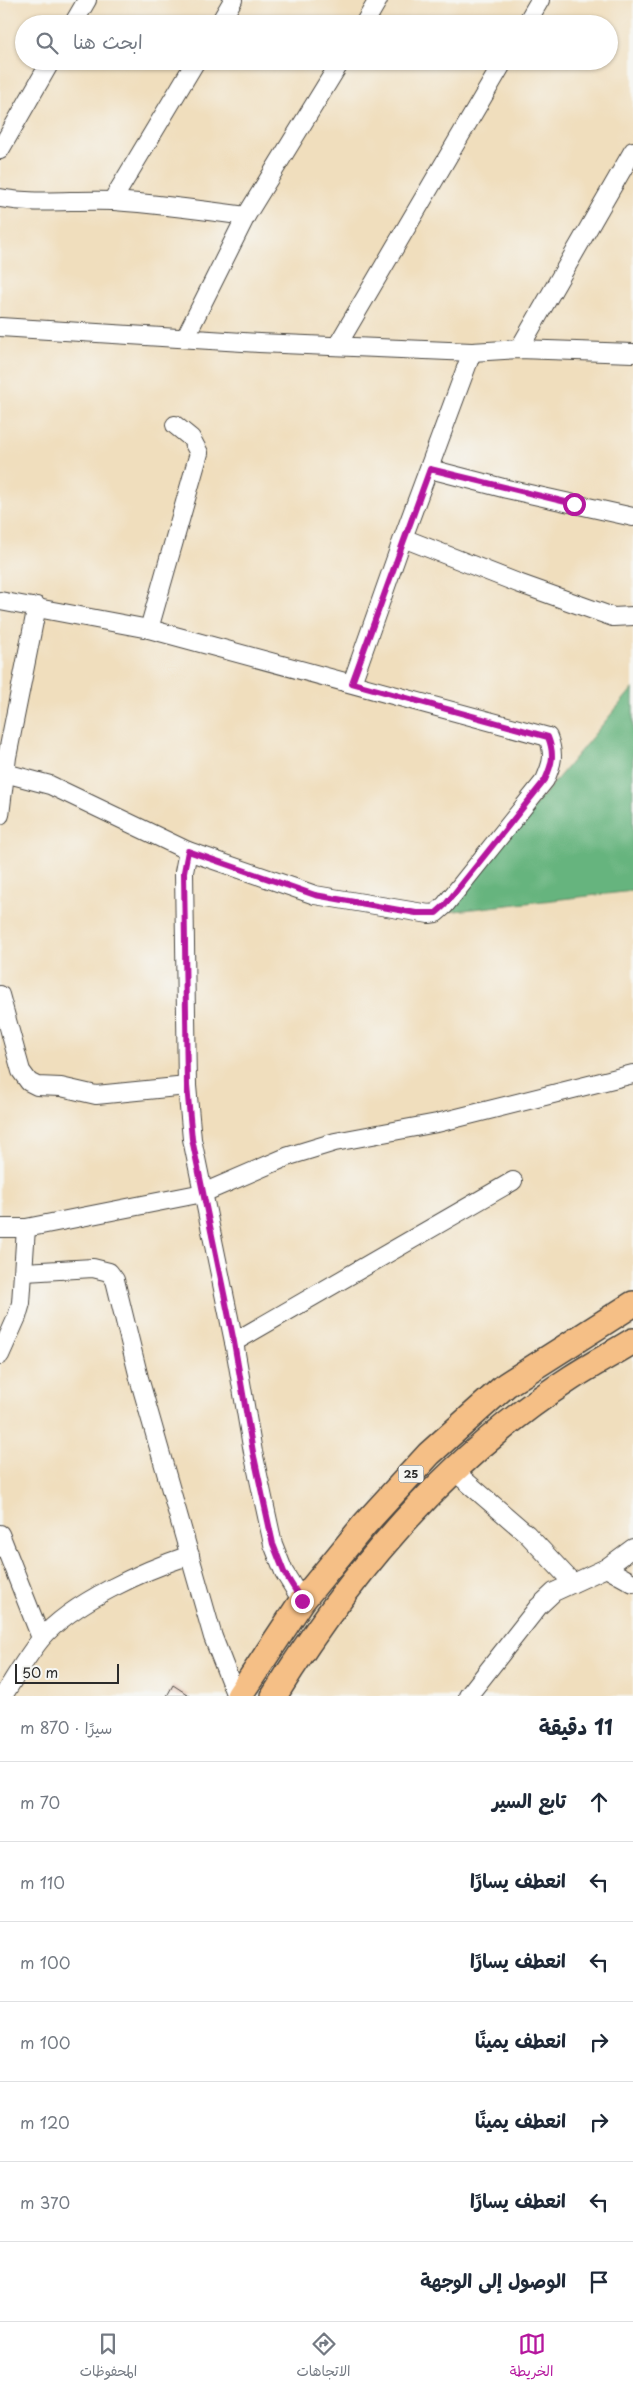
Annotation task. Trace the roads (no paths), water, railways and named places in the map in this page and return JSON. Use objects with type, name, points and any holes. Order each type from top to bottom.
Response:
[{"type":"highway","name":"25","points":[[237,1696],[302,1601],[364,1525],[429,1454],[478,1409],[514,1380],[633,1304]]},
{"type":"highway","name":"25","points":[[274,1696],[304,1648],[345,1590],[386,1540],[454,1471],[498,1433],[563,1384],[633,1341]]},
{"type":"street","points":[[78,15],[87,0]]},
{"type":"street","points":[[224,15],[233,0]]},
{"type":"street","points":[[369,15],[378,0]]},
{"type":"street","points":[[531,15],[540,0]]},
{"type":"street","points":[[0,150],[47,70]]},
{"type":"street","points":[[112,201],[191,70]]},
{"type":"street","points":[[185,338],[246,216],[335,70]]},
{"type":"street","points":[[337,346],[499,70]]},
{"type":"street","points":[[519,349],[633,151]]},
{"type":"street","points":[[0,198],[20,202],[112,201],[190,208],[246,216]]},
{"type":"street","points":[[0,327],[472,352],[519,349],[633,353]]},
{"type":"street","points":[[352,683],[472,352]]},
{"type":"street","points":[[149,629],[199,453],[191,438],[175,425]]},
{"type":"street","points":[[430,469],[507,489],[633,516]]},
{"type":"street","points":[[403,538],[518,583],[613,617],[633,616]]},
{"type":"street","points":[[0,601],[37,606],[149,629],[352,683],[548,737],[554,750],[553,762],[545,780],[445,905],[436,913],[428,914],[315,895],[188,851],[4,762]]},
{"type":"street","points":[[0,815],[4,762],[37,606]]},
{"type":"street","points":[[188,851],[184,872],[187,1086],[192,1139],[234,1342],[253,1452],[273,1544],[284,1572],[302,1601]]},
{"type":"street","points":[[0,995],[21,1071],[29,1082],[37,1086],[61,1087],[96,1095],[187,1086]]},
{"type":"street","points":[[0,1228],[26,1228],[203,1192],[289,1156],[335,1142],[437,1123],[633,1074]]},
{"type":"street","points":[[234,1342],[514,1181]]},
{"type":"street","points":[[0,1355],[17,1318],[25,1272],[26,1228]]},
{"type":"street","points":[[25,1272],[93,1268],[109,1272],[115,1280],[140,1378],[213,1637],[237,1696]]},
{"type":"street","points":[[454,1471],[527,1534],[573,1583]]},
{"type":"street","points":[[0,1534],[41,1638]]},
{"type":"street","points":[[468,1696],[538,1607],[554,1592],[606,1568],[633,1548]]},
{"type":"street","points":[[3,1696],[41,1638],[62,1620],[104,1592],[153,1568],[190,1555]]},
{"type":"street","points":[[606,1568],[633,1583]]}]
